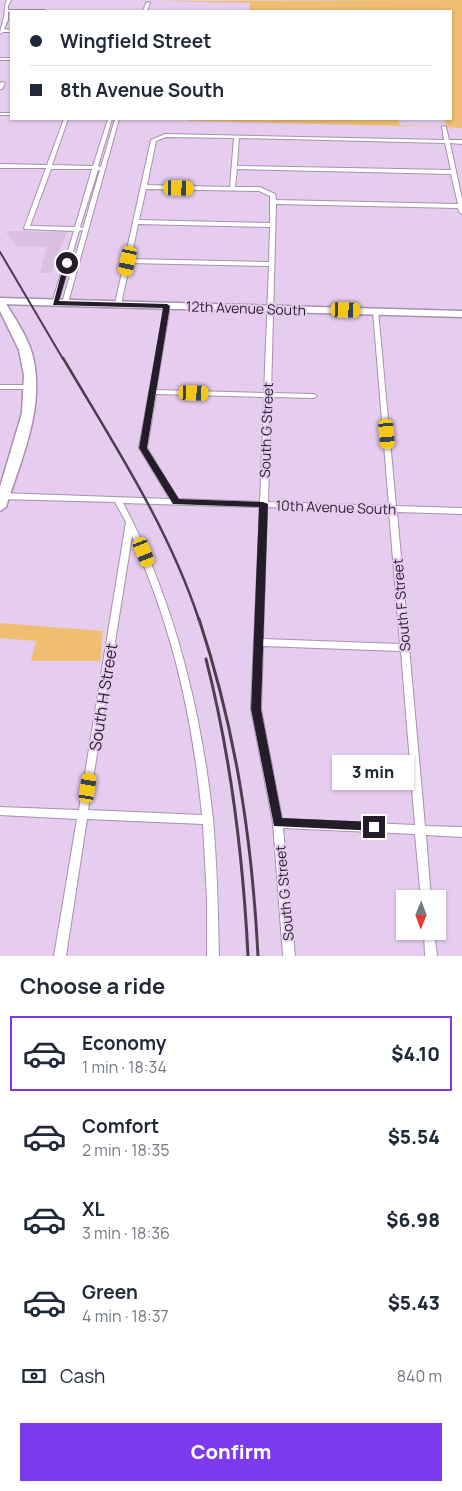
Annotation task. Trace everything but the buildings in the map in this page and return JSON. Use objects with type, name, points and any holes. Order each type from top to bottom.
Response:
[{"type":"main road","points":[[0,302],[27,356],[31,388],[26,417],[1,500]]},
{"type":"street","points":[[0,31],[6,20],[5,11],[9,0]]},
{"type":"street","points":[[145,10],[148,3]]},
{"type":"street","points":[[5,11],[10,11]]},
{"type":"street","points":[[0,88],[3,83]]},
{"type":"street","points":[[66,120],[27,228],[86,229]]},
{"type":"street","points":[[60,303],[77,229],[110,120]]},
{"type":"street","points":[[60,303],[91,213],[117,120]]},
{"type":"street","points":[[144,187],[268,191],[273,195],[274,202],[462,208],[444,127]]},
{"type":"street","points":[[118,304],[154,140],[158,137],[165,135],[237,136],[462,142]]},
{"type":"street","points":[[232,189],[237,136]]},
{"type":"street","points":[[234,167],[454,172]]},
{"type":"street","points":[[1,168],[103,168]]},
{"type":"street","name":"South G Street","points":[[274,202],[256,709],[278,823],[289,956]]},
{"type":"street","points":[[82,212],[91,213]]},
{"type":"street","points":[[136,222],[273,225]]},
{"type":"street","points":[[128,261],[271,264]]},
{"type":"street","name":"12th Avenue South","points":[[0,302],[462,314]]},
{"type":"street","points":[[167,306],[143,448],[176,502]]},
{"type":"street","name":"South F Street","points":[[376,311],[425,890]]},
{"type":"street","points":[[0,387],[31,388]]},
{"type":"street","points":[[152,392],[314,396]]},
{"type":"street","name":"10th Avenue South","points":[[1,500],[118,500],[462,511]]},
{"type":"street","points":[[118,500],[130,522],[160,592],[184,670],[197,735],[208,820],[213,956]]},
{"type":"street","name":"South H Street","points":[[60,956],[130,522]]},
{"type":"street","points":[[258,642],[405,648]]},
{"type":"street","points":[[0,811],[208,820]]},
{"type":"street","points":[[278,823],[462,832]]},
{"type":"street","points":[[430,940],[431,956]]},
{"type":"shaded area","points":[[462,0],[462,128],[446,127],[444,120],[452,120],[452,10],[249,10],[250,3],[157,1]]},
{"type":"shaded area","points":[[398,120],[400,125],[441,127],[189,121]]},
{"type":"shaded area","points":[[5,231],[67,232],[51,273],[40,273],[47,247],[17,246]]},
{"type":"shaded area","points":[[0,623],[103,631],[100,661],[31,661],[36,641],[0,638]]},
{"type":"railway","points":[[0,252],[63,359]]},
{"type":"railway","points":[[63,358],[120,453],[156,518],[172,551],[199,620]]},
{"type":"railway","points":[[199,619],[223,702],[240,786],[251,870],[258,956]]},
{"type":"railway","points":[[206,659],[215,696],[235,806],[248,956]]},
{"type":"route","points":[[67,263],[55,303],[167,306],[143,448],[176,502],[263,504],[256,709],[267,758],[278,823],[374,827]]}]
